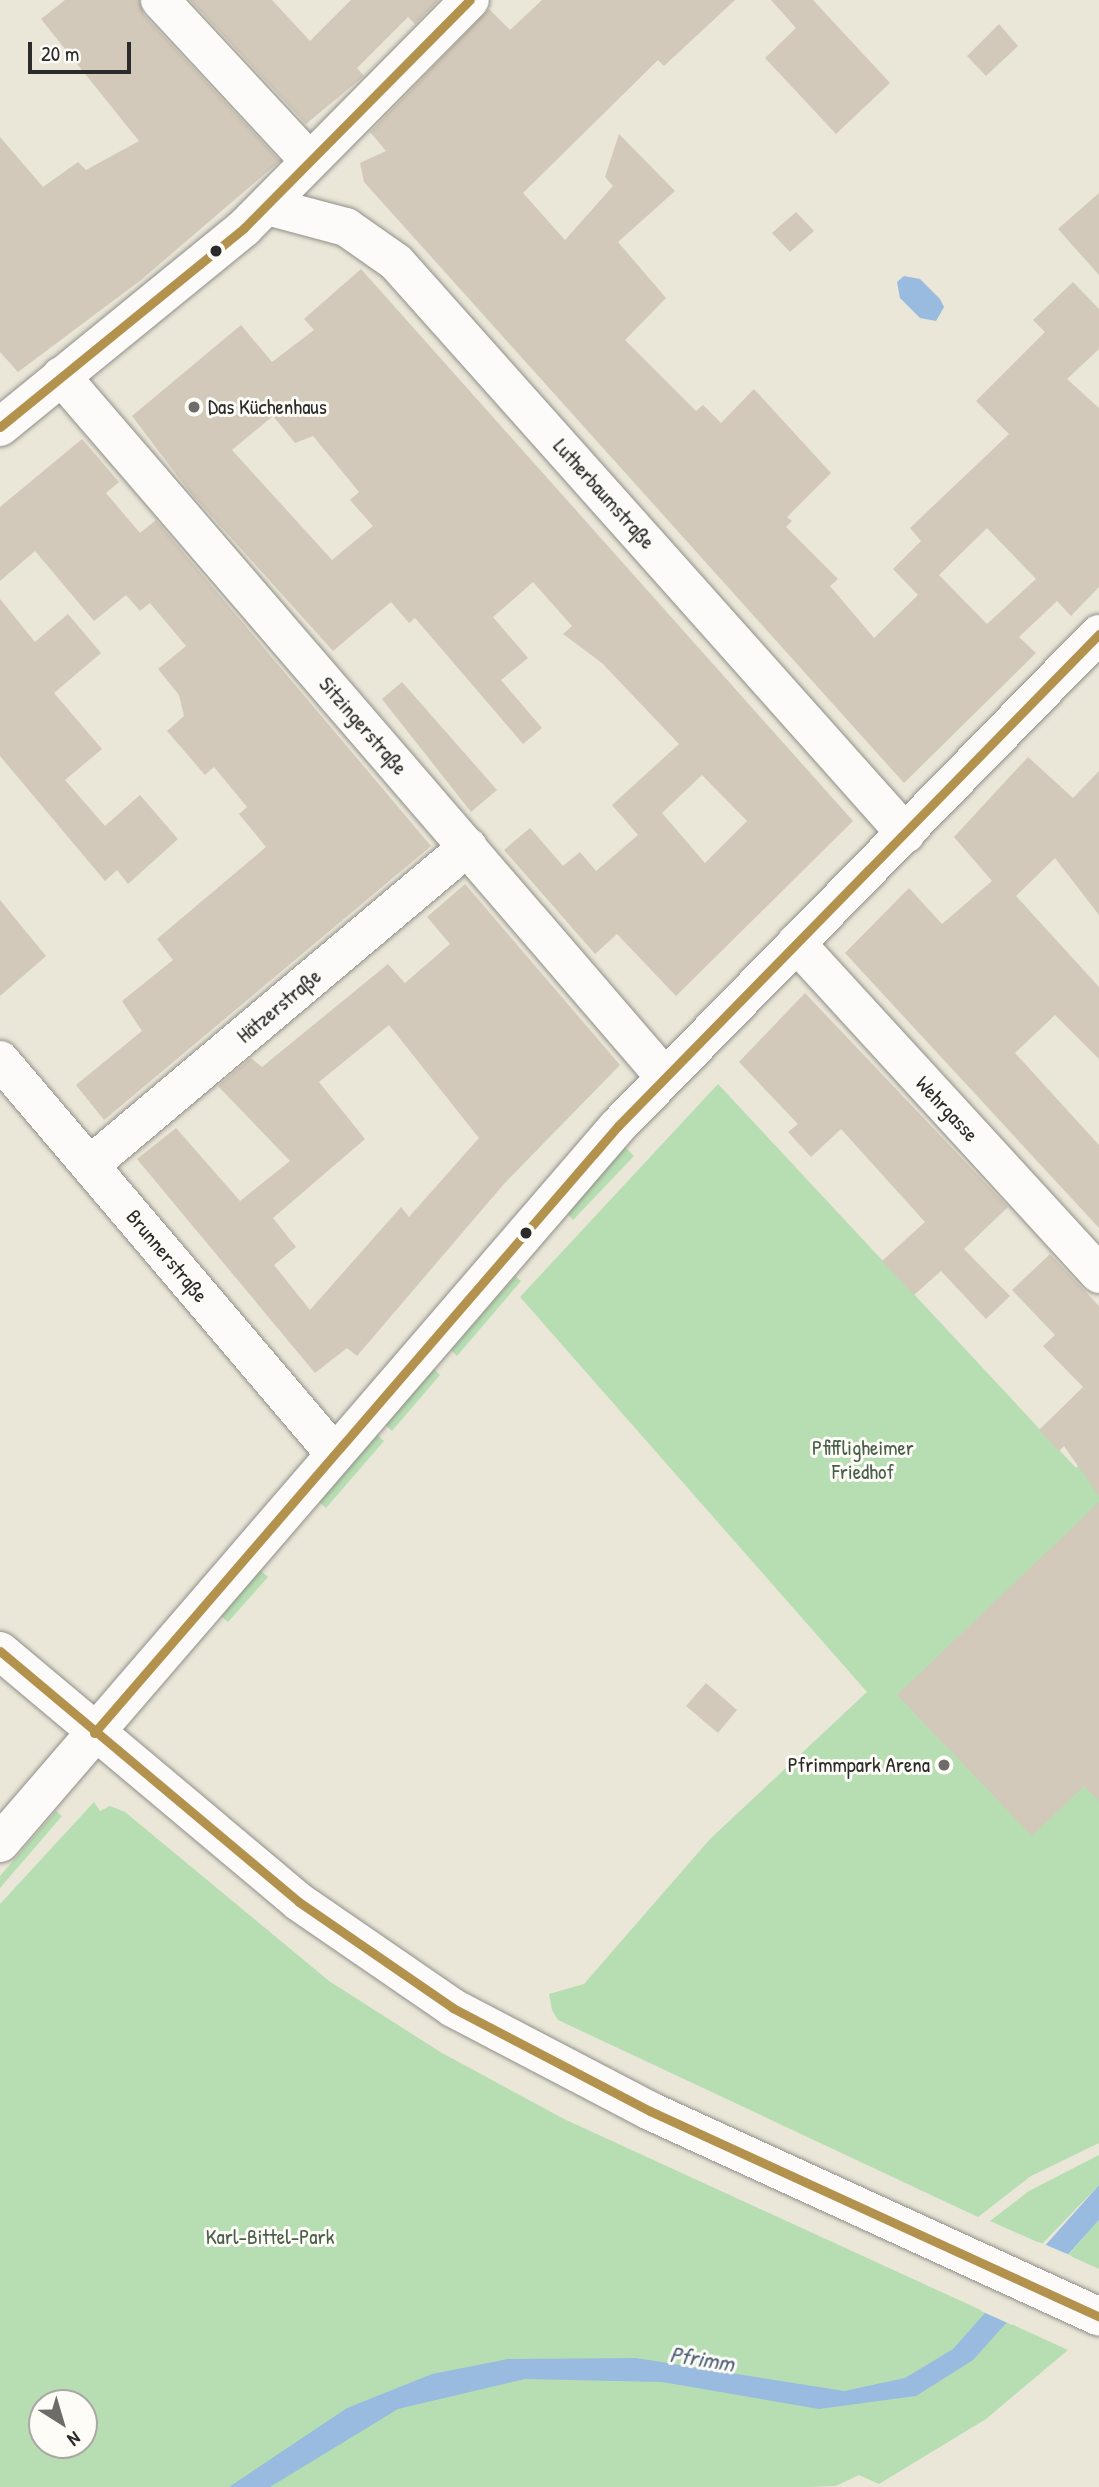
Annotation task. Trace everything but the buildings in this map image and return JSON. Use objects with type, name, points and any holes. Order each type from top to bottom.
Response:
[{"type":"street","points":[[160,0],[308,159]]},
{"type":"street","points":[[0,427],[267,206],[308,159],[470,0]]},
{"type":"street","name":"Lutherbaumstraße","points":[[267,206],[346,227],[396,262],[906,834]]},
{"type":"street","name":"Sitzingerstraße","points":[[61,376],[664,1076]]},
{"type":"street","points":[[0,1843],[334,1453],[664,1076],[906,834],[1099,634]]},
{"type":"street","name":"Hätzerstraße","points":[[90,1165],[468,847]]},
{"type":"street","name":"Wehrgasse","points":[[796,943],[1099,1274]]},
{"type":"street","name":"Brunnerstraße","points":[[0,1060],[334,1453]]},
{"type":"street","points":[[0,1651],[94,1733],[299,1902],[453,2008],[650,2111],[870,2208],[1099,2317]]},
{"type":"green space","name":"Pfiffligheimer Friedhof","points":[[718,1084],[1076,1468],[1099,1445],[1099,2143],[1031,2176],[978,2217],[558,2020],[552,2010],[549,1994],[584,1984],[710,1839],[867,1692],[520,1297]]},
{"type":"green space","points":[[625,1147],[634,1156],[573,1220],[566,1212]]},
{"type":"green space","points":[[515,1276],[521,1281],[457,1356],[451,1350]]},
{"type":"green space","points":[[434,1369],[440,1375],[392,1431],[385,1425]]},
{"type":"green space","points":[[377,1435],[384,1441],[326,1508],[319,1502]]},
{"type":"green space","points":[[260,1570],[268,1577],[228,1622],[221,1616]]},
{"type":"green space","name":"Karl-Bittel-Park","points":[[94,1802],[100,1811],[110,1806],[125,1812],[329,1981],[442,2053],[564,2119],[1068,2350],[986,2419],[879,2484],[859,2475],[836,2486],[810,2487],[0,2487],[0,1904]]},
{"type":"green space","points":[[56,1811],[62,1816],[0,1888],[0,1876]]},
{"type":"green space","points":[[1099,2155],[1099,2185],[1042,2244],[990,2221],[1029,2191]]},
{"type":"green space","points":[[1099,2220],[1099,2269],[1068,2255]]},
{"type":"water","points":[[904,276],[920,279],[940,299],[944,307],[936,321],[920,318],[900,298],[897,282]]},
{"type":"water","points":[[1099,2185],[1099,2220],[973,2360],[916,2396],[819,2409],[662,2382],[525,2379],[398,2409],[270,2487],[229,2487],[347,2408],[432,2374],[508,2359],[636,2358],[844,2391],[905,2378],[953,2349]]},
{"type":"pier","points":[[1039,2242],[1072,2256],[1012,2325],[981,2311]]},
{"type":"transit line","points":[[0,427],[244,228],[470,0]]},
{"type":"transit line","points":[[94,1733],[618,1126],[1099,634]]},
{"type":"transit line","points":[[0,1651],[299,1902],[453,2008],[650,2111],[1099,2317]]},
{"type":"place","name":"Das Küchenhaus","points":[[194,407]]},
{"type":"place","name":"Pfrimmpark Arena","points":[[944,1765]]},
{"type":"water label","name":"Pfrimm","points":[[702,2359]]}]
